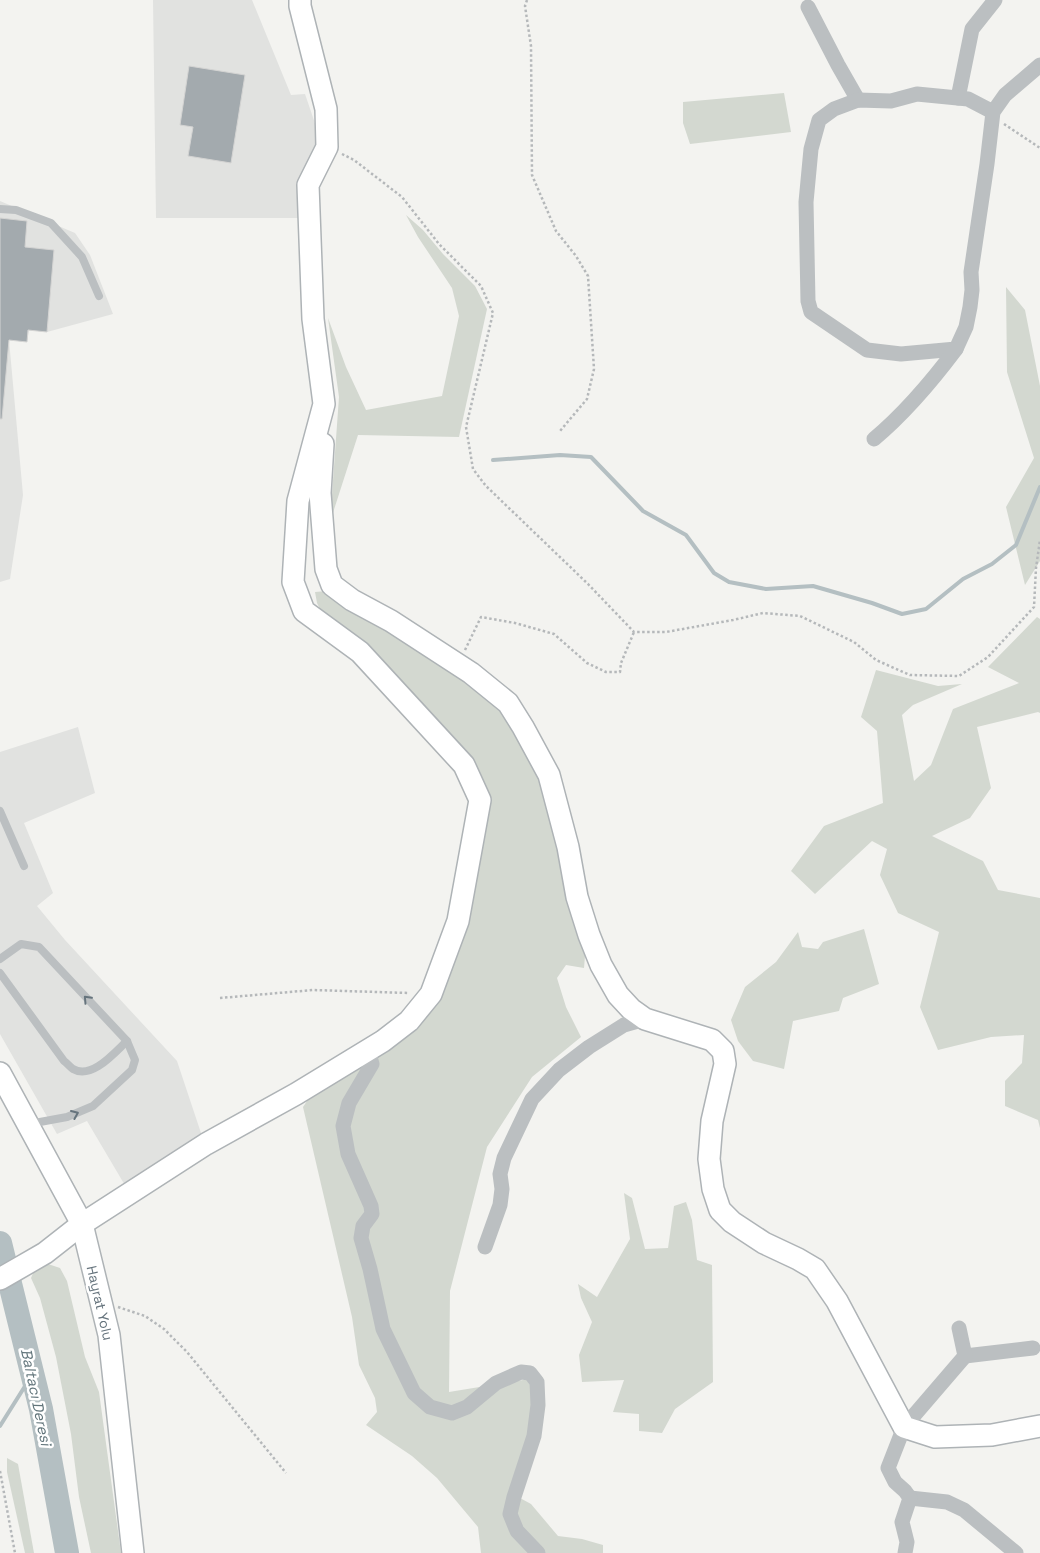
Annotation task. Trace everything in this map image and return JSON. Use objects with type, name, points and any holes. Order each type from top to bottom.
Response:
[{"type":"street","points":[[300,0],[309,46],[326,109],[327,147],[308,185],[313,319],[324,404],[320,493],[326,569],[332,585],[352,600],[391,621],[457,664],[508,703],[523,727],[549,775],[568,847],[577,898],[601,964],[618,995],[631,1009],[645,1019],[712,1040],[723,1051],[724,1064],[712,1121],[710,1159],[713,1189],[720,1210],[732,1222],[764,1243],[815,1269],[837,1300],[904,1427],[935,1437],[992,1435],[1040,1426]]},
{"type":"street","points":[[958,98],[972,29],[994,0]]},
{"type":"street","points":[[808,7],[858,100]]},
{"type":"street","points":[[874,439],[890,426],[940,370],[956,349],[966,327],[972,290],[971,272],[988,164],[993,112],[1005,95],[1040,65]]},
{"type":"street","points":[[956,349],[901,354],[867,350],[811,312],[808,301],[806,202],[811,149],[819,120],[834,109],[858,100],[891,101],[917,94],[968,99],[993,112]]},
{"type":"street","points":[[0,1279],[45,1253],[82,1224],[206,1144],[296,1094],[383,1041],[409,1021],[431,994],[458,921],[480,800],[464,765],[416,712],[360,652],[304,611],[293,582],[298,501],[324,404]]},
{"type":"street","points":[[485,1247],[500,1205],[502,1189],[500,1174],[504,1158],[532,1099],[559,1070],[589,1047],[624,1025],[645,1019]]},
{"type":"street","points":[[368,1050],[372,1064],[349,1103],[343,1126],[348,1154],[371,1206],[372,1214],[363,1226],[361,1238],[383,1329],[414,1393],[430,1407],[452,1412],[467,1407],[496,1383],[521,1372],[530,1373],[537,1382],[538,1404],[534,1436],[510,1514],[517,1531],[538,1553]]},
{"type":"street","name":"Hayrat Yolu","points":[[0,1073],[82,1224],[109,1335],[133,1553]]},
{"type":"street","points":[[959,1328],[964,1356]]},
{"type":"street","points":[[1016,1553],[964,1510],[947,1502],[910,1498],[895,1482],[888,1468],[904,1427],[964,1356],[1033,1348]]},
{"type":"street","points":[[905,1553],[907,1542],[902,1522],[910,1498]]},
{"type":"lane","points":[[0,208],[16,210],[51,223],[82,257],[99,296]]},
{"type":"lane","points":[[0,811],[24,866]]},
{"type":"lane","points":[[0,959],[21,944],[39,947],[127,1041],[135,1060],[132,1070],[93,1106],[67,1117],[27,1124]]},
{"type":"lane","points":[[0,974],[64,1061],[74,1070],[89,1071],[103,1063],[127,1041]]},
{"type":"path","points":[[527,0],[525,6],[532,73],[532,175],[556,231],[576,256],[588,276],[594,370],[588,400],[560,431]]},
{"type":"path","points":[[993,112],[1002,122],[1040,148]]},
{"type":"path","points":[[327,147],[354,160],[402,197],[439,244],[481,286],[493,313],[466,427],[473,469],[486,486],[588,584],[634,632],[666,632],[763,613],[800,616],[854,642],[876,660],[910,675],[960,676],[988,657],[1034,607],[1040,540]]},
{"type":"path","points":[[457,664],[481,617],[514,623],[554,634],[588,663],[606,672],[620,672],[621,663],[634,632]]},
{"type":"path","points":[[220,998],[313,990],[431,994]]},
{"type":"path","points":[[100,1300],[145,1316],[164,1329],[187,1352],[286,1472]]},
{"type":"path","points":[[0,1471],[15,1553]]},
{"type":"shaded area","points":[[153,0],[252,0],[291,95],[305,94],[321,141],[299,218],[156,218]]},
{"type":"shaded area","points":[[784,93],[791,132],[690,144],[683,123],[683,102]]},
{"type":"shaded area","points":[[0,201],[75,233],[90,255],[113,314],[47,332],[29,330],[27,342],[9,340],[23,495],[10,579],[0,582]]},
{"type":"shaded area","points":[[406,215],[423,230],[443,254],[475,286],[487,309],[459,437],[358,435],[330,522],[339,397],[328,318],[346,367],[366,410],[442,396],[459,316],[452,288],[418,237]]},
{"type":"shaded area","points":[[1006,287],[1025,310],[1040,386],[1040,561],[1025,585],[1006,507],[1034,458],[1007,372]]},
{"type":"shaded area","points":[[327,591],[503,705],[539,768],[553,820],[570,911],[585,956],[584,968],[566,965],[557,978],[566,1007],[581,1037],[532,1077],[487,1147],[450,1291],[449,1392],[529,1379],[534,1397],[528,1437],[509,1492],[531,1504],[558,1536],[582,1539],[603,1545],[603,1553],[481,1553],[478,1527],[437,1478],[412,1456],[366,1425],[377,1412],[375,1398],[359,1365],[352,1317],[303,1107],[311,1095],[412,1027],[487,806],[324,617],[317,603],[315,592]]},
{"type":"shaded area","points":[[1037,617],[1040,619],[1040,713],[977,727],[991,788],[970,818],[932,836],[983,861],[998,890],[1040,898],[1040,1128],[1038,1120],[1005,1106],[1005,1081],[1022,1063],[1024,1035],[991,1037],[938,1050],[920,1007],[939,932],[898,913],[880,875],[887,849],[872,841],[815,894],[791,871],[824,826],[883,803],[877,731],[861,717],[876,670],[938,686],[962,684],[913,705],[902,715],[914,781],[931,765],[953,709],[1019,683],[988,667]]},
{"type":"shaded area","points":[[78,727],[95,793],[24,823],[53,893],[37,906],[65,940],[177,1061],[203,1139],[126,1187],[87,1121],[57,1134],[0,1034],[0,752]]},
{"type":"shaded area","points":[[864,929],[879,984],[843,998],[839,1011],[793,1021],[784,1069],[753,1061],[738,1041],[731,1020],[745,987],[776,962],[798,932],[802,947],[818,949],[823,942]]},
{"type":"shaded area","points":[[624,1193],[632,1198],[645,1249],[668,1248],[674,1206],[686,1202],[692,1220],[697,1260],[712,1265],[713,1382],[675,1409],[662,1433],[639,1431],[639,1414],[613,1412],[624,1380],[582,1382],[579,1355],[592,1322],[581,1298],[578,1284],[597,1297],[630,1239]]},
{"type":"shaded area","points":[[48,1264],[60,1268],[67,1281],[85,1357],[99,1392],[121,1553],[91,1553],[79,1497],[71,1434],[56,1357],[40,1298],[31,1278],[34,1271]]},
{"type":"shaded area","points":[[7,1458],[18,1464],[34,1553],[25,1553],[7,1472]]},
{"type":"building","points":[[189,66],[245,75],[231,163],[188,156],[193,127],[180,125]]},
{"type":"building","points":[[0,218],[27,221],[25,247],[54,250],[47,332],[28,330],[27,342],[9,340],[2,419],[0,419]]},
{"type":"waterway","points":[[493,460],[560,455],[591,457],[643,511],[686,535],[714,573],[729,582],[766,589],[813,586],[902,614],[926,609],[963,579],[992,564],[1016,545],[1040,487]]},
{"type":"waterway","name":"Baltacı Deresi","points":[[0,1243],[41,1409],[67,1553]]},
{"type":"waterway","points":[[0,1426],[32,1375]]}]
